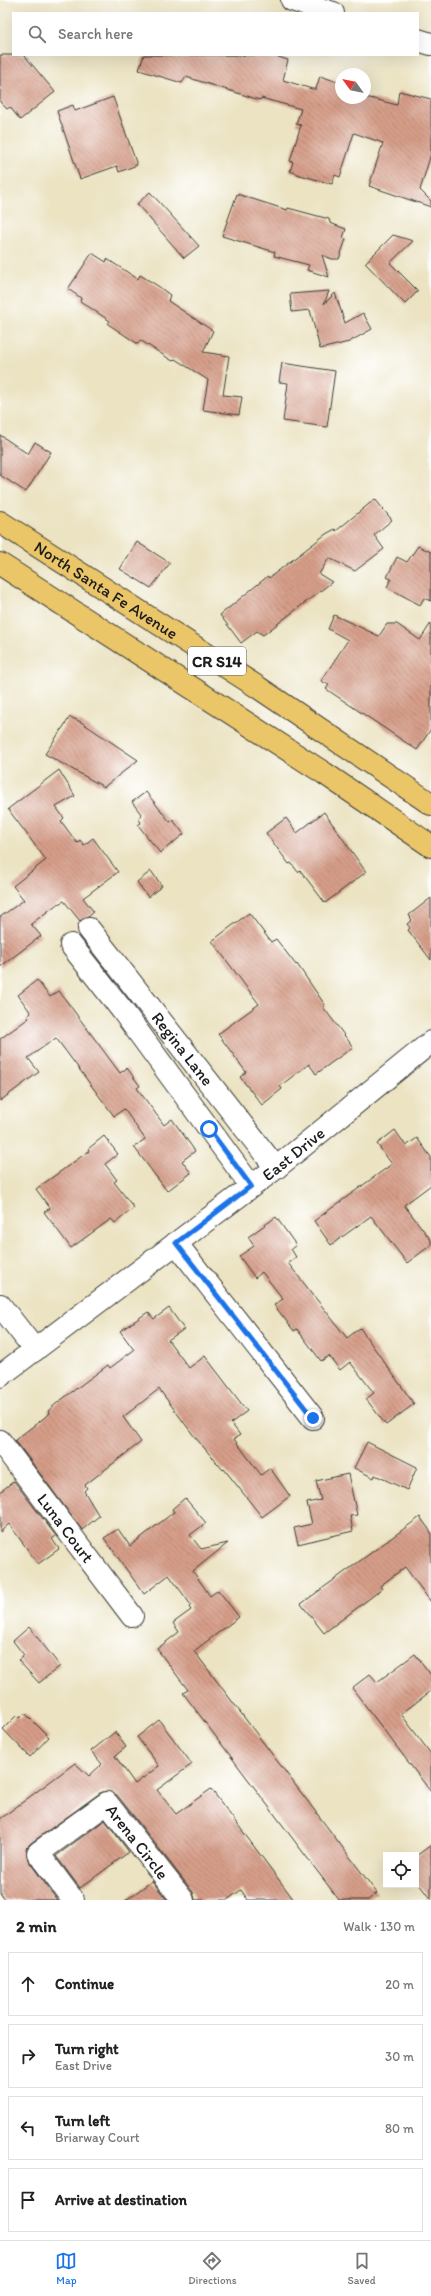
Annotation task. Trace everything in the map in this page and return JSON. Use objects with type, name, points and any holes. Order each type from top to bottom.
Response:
[{"type":"main road","name":"North Santa Fe Avenue","points":[[0,522],[259,688],[431,804]]},
{"type":"main road","name":"North Santa Fe Avenue","points":[[0,564],[324,773],[431,846]]},
{"type":"street","points":[[292,0],[330,12]]},
{"type":"street","points":[[419,40],[431,44]]},
{"type":"street","name":"Regina Lane","points":[[89,929],[276,1168]]},
{"type":"street","points":[[71,945],[122,1010],[251,1186]]},
{"type":"street","name":"East Drive","points":[[0,1376],[276,1168],[431,1042]]},
{"type":"street","points":[[176,1243],[313,1418]]},
{"type":"street","points":[[0,1305],[35,1350]]},
{"type":"street","name":"Luna Court","points":[[0,1441],[132,1616]]},
{"type":"street","name":"Arena Circle","points":[[73,1900],[38,1853],[107,1803],[183,1900]]},
{"type":"building","points":[[0,55],[25,56],[55,92],[20,120],[10,107],[7,109],[0,102]]},
{"type":"building","points":[[144,56],[275,56],[288,60],[283,80],[312,89],[316,89],[320,76],[335,81],[335,104],[371,104],[371,98],[397,105],[399,91],[431,99],[431,154],[420,190],[431,201],[431,207],[369,186],[383,143],[354,133],[340,177],[335,175],[332,184],[300,175],[290,171],[293,162],[290,161],[301,125],[296,124],[301,109],[261,98],[260,100],[186,77],[182,83],[139,70]]},
{"type":"building","points":[[113,97],[137,165],[119,172],[117,166],[80,179],[57,111],[73,105],[75,111]]},
{"type":"building","points":[[150,192],[199,246],[184,258],[137,204]]},
{"type":"building","points":[[237,194],[287,210],[288,208],[329,219],[330,223],[346,229],[343,238],[346,239],[339,259],[332,259],[322,255],[329,277],[307,270],[309,265],[274,256],[275,252],[222,236]]},
{"type":"building","points":[[393,235],[413,241],[390,263],[418,291],[405,304],[365,263]]},
{"type":"building","points":[[92,253],[106,262],[107,259],[138,279],[140,275],[158,286],[170,295],[168,301],[213,331],[203,352],[229,356],[223,395],[242,397],[239,415],[203,410],[208,380],[175,359],[173,361],[171,360],[140,340],[138,344],[108,324],[110,321],[80,301],[81,298],[68,289]]},
{"type":"building","points":[[329,291],[324,304],[335,293],[345,323],[363,313],[372,329],[349,342],[320,349],[310,310],[292,312],[290,294]]},
{"type":"building","points":[[282,363],[335,371],[327,427],[283,421],[288,383],[279,382]]},
{"type":"building","points":[[0,435],[28,454],[35,442],[51,452],[26,492],[0,475]]},
{"type":"building","points":[[375,499],[392,520],[374,535],[384,549],[355,571],[329,558],[319,574],[332,582],[263,635],[257,631],[241,643],[220,615],[268,576],[269,578],[326,534],[335,529],[336,531]]},
{"type":"building","points":[[137,542],[170,563],[151,588],[120,569]]},
{"type":"building","points":[[418,546],[431,552],[431,601],[424,598],[420,605],[387,587],[391,579],[387,577],[397,557],[407,562]]},
{"type":"building","points":[[334,615],[379,636],[387,624],[397,624],[420,640],[431,623],[431,729],[417,750],[326,689],[329,685],[321,681],[348,640],[328,629]]},
{"type":"building","points":[[70,717],[81,722],[138,760],[104,787],[45,754]]},
{"type":"building","points":[[59,770],[75,796],[56,807],[64,818],[61,821],[77,843],[80,840],[84,845],[93,838],[118,872],[83,898],[94,912],[88,917],[80,921],[64,901],[56,905],[31,924],[41,936],[0,967],[0,917],[24,900],[13,886],[46,860],[8,809]]},
{"type":"building","points":[[146,792],[170,822],[173,820],[184,834],[160,853],[138,825],[141,823],[139,819],[141,814],[132,802]]},
{"type":"building","points":[[324,812],[366,872],[325,903],[300,870],[298,872],[291,863],[289,864],[266,833],[286,818],[297,833]]},
{"type":"building","points":[[151,871],[162,886],[148,897],[137,882]]},
{"type":"building","points":[[431,898],[431,960],[408,930],[410,928],[407,924],[412,920],[409,915]]},
{"type":"building","points":[[249,913],[271,942],[276,939],[296,965],[297,964],[325,1005],[323,1007],[353,1047],[316,1074],[309,1064],[280,1086],[282,1089],[262,1105],[240,1077],[246,1072],[218,1034],[259,1004],[212,941]]},
{"type":"building","points":[[37,980],[50,997],[59,991],[120,1073],[127,1068],[140,1086],[137,1088],[164,1125],[172,1119],[195,1151],[182,1161],[191,1173],[167,1191],[134,1147],[145,1139],[124,1109],[114,1116],[56,1038],[28,1058],[39,1072],[0,1101],[0,1039],[29,1018],[27,1016],[31,1013],[18,995]]},
{"type":"building","points":[[395,1130],[406,1146],[417,1138],[431,1157],[431,1185],[404,1205],[431,1240],[431,1245],[407,1263],[371,1216],[331,1245],[314,1221],[392,1164],[377,1144]]},
{"type":"building","points":[[104,1136],[118,1154],[105,1164],[117,1180],[114,1182],[134,1208],[115,1223],[111,1219],[71,1248],[44,1212],[50,1208],[36,1189],[89,1151],[88,1149]]},
{"type":"building","points":[[276,1217],[296,1245],[291,1249],[296,1257],[288,1263],[347,1338],[360,1328],[414,1404],[386,1425],[366,1399],[374,1393],[350,1362],[340,1370],[329,1356],[321,1361],[297,1329],[294,1331],[274,1305],[283,1299],[262,1272],[255,1278],[239,1256],[254,1246],[248,1237]]},
{"type":"building","points":[[169,1308],[184,1329],[168,1340],[189,1368],[205,1356],[247,1411],[231,1423],[240,1435],[234,1439],[261,1475],[270,1468],[290,1496],[262,1517],[224,1469],[223,1470],[194,1436],[159,1389],[123,1417],[141,1442],[85,1485],[87,1488],[84,1491],[99,1516],[82,1530],[15,1440],[44,1418],[49,1413],[48,1411],[57,1403],[108,1365],[110,1368],[134,1350],[120,1331],[148,1312],[154,1319]]},
{"type":"building","points":[[367,1442],[417,1467],[407,1490],[375,1475],[374,1478],[354,1468]]},
{"type":"building","points":[[348,1474],[357,1515],[350,1516],[353,1531],[298,1544],[294,1528],[312,1524],[307,1503],[321,1500],[316,1481]]},
{"type":"building","points":[[14,1481],[56,1536],[52,1539],[59,1549],[38,1564],[9,1524],[0,1532],[0,1492]]},
{"type":"building","points":[[185,1498],[206,1523],[190,1535],[201,1549],[228,1543],[193,1571],[210,1596],[218,1590],[239,1617],[194,1651],[377,1893],[368,1900],[339,1900],[183,1693],[188,1690],[157,1649],[179,1632],[173,1623],[191,1610],[189,1607],[191,1605],[169,1575],[144,1594],[104,1538],[118,1529],[130,1546],[174,1512],[172,1509]]},
{"type":"building","points":[[420,1517],[431,1532],[431,1602],[405,1567],[380,1586],[382,1589],[324,1633],[301,1604]]},
{"type":"building","points":[[29,1627],[60,1666],[39,1683],[18,1660],[24,1655],[13,1641]]},
{"type":"building","points":[[415,1654],[431,1675],[431,1691],[401,1714],[431,1754],[431,1792],[352,1688],[370,1674],[377,1682]]},
{"type":"building","points":[[25,1713],[49,1737],[30,1757],[3,1729],[17,1715],[20,1718]]},
{"type":"building","points":[[159,1720],[192,1764],[157,1790],[176,1814],[211,1789],[294,1900],[248,1900],[241,1890],[227,1900],[195,1900],[193,1892],[117,1795],[106,1791],[100,1793],[26,1848],[28,1860],[57,1900],[5,1900],[0,1893],[0,1819],[75,1763],[89,1776],[102,1764],[91,1751],[115,1732],[126,1747],[115,1756],[135,1784],[159,1766],[137,1737]]},
{"type":"building","points":[[105,1820],[129,1852],[80,1888],[56,1856]]},
{"type":"building","points":[[431,1845],[431,1900],[419,1884],[419,1854]]},
{"type":"building","points":[[152,1881],[167,1900],[126,1900]]},
{"type":"route","points":[[209,1129],[251,1186],[176,1243],[313,1418]]}]
